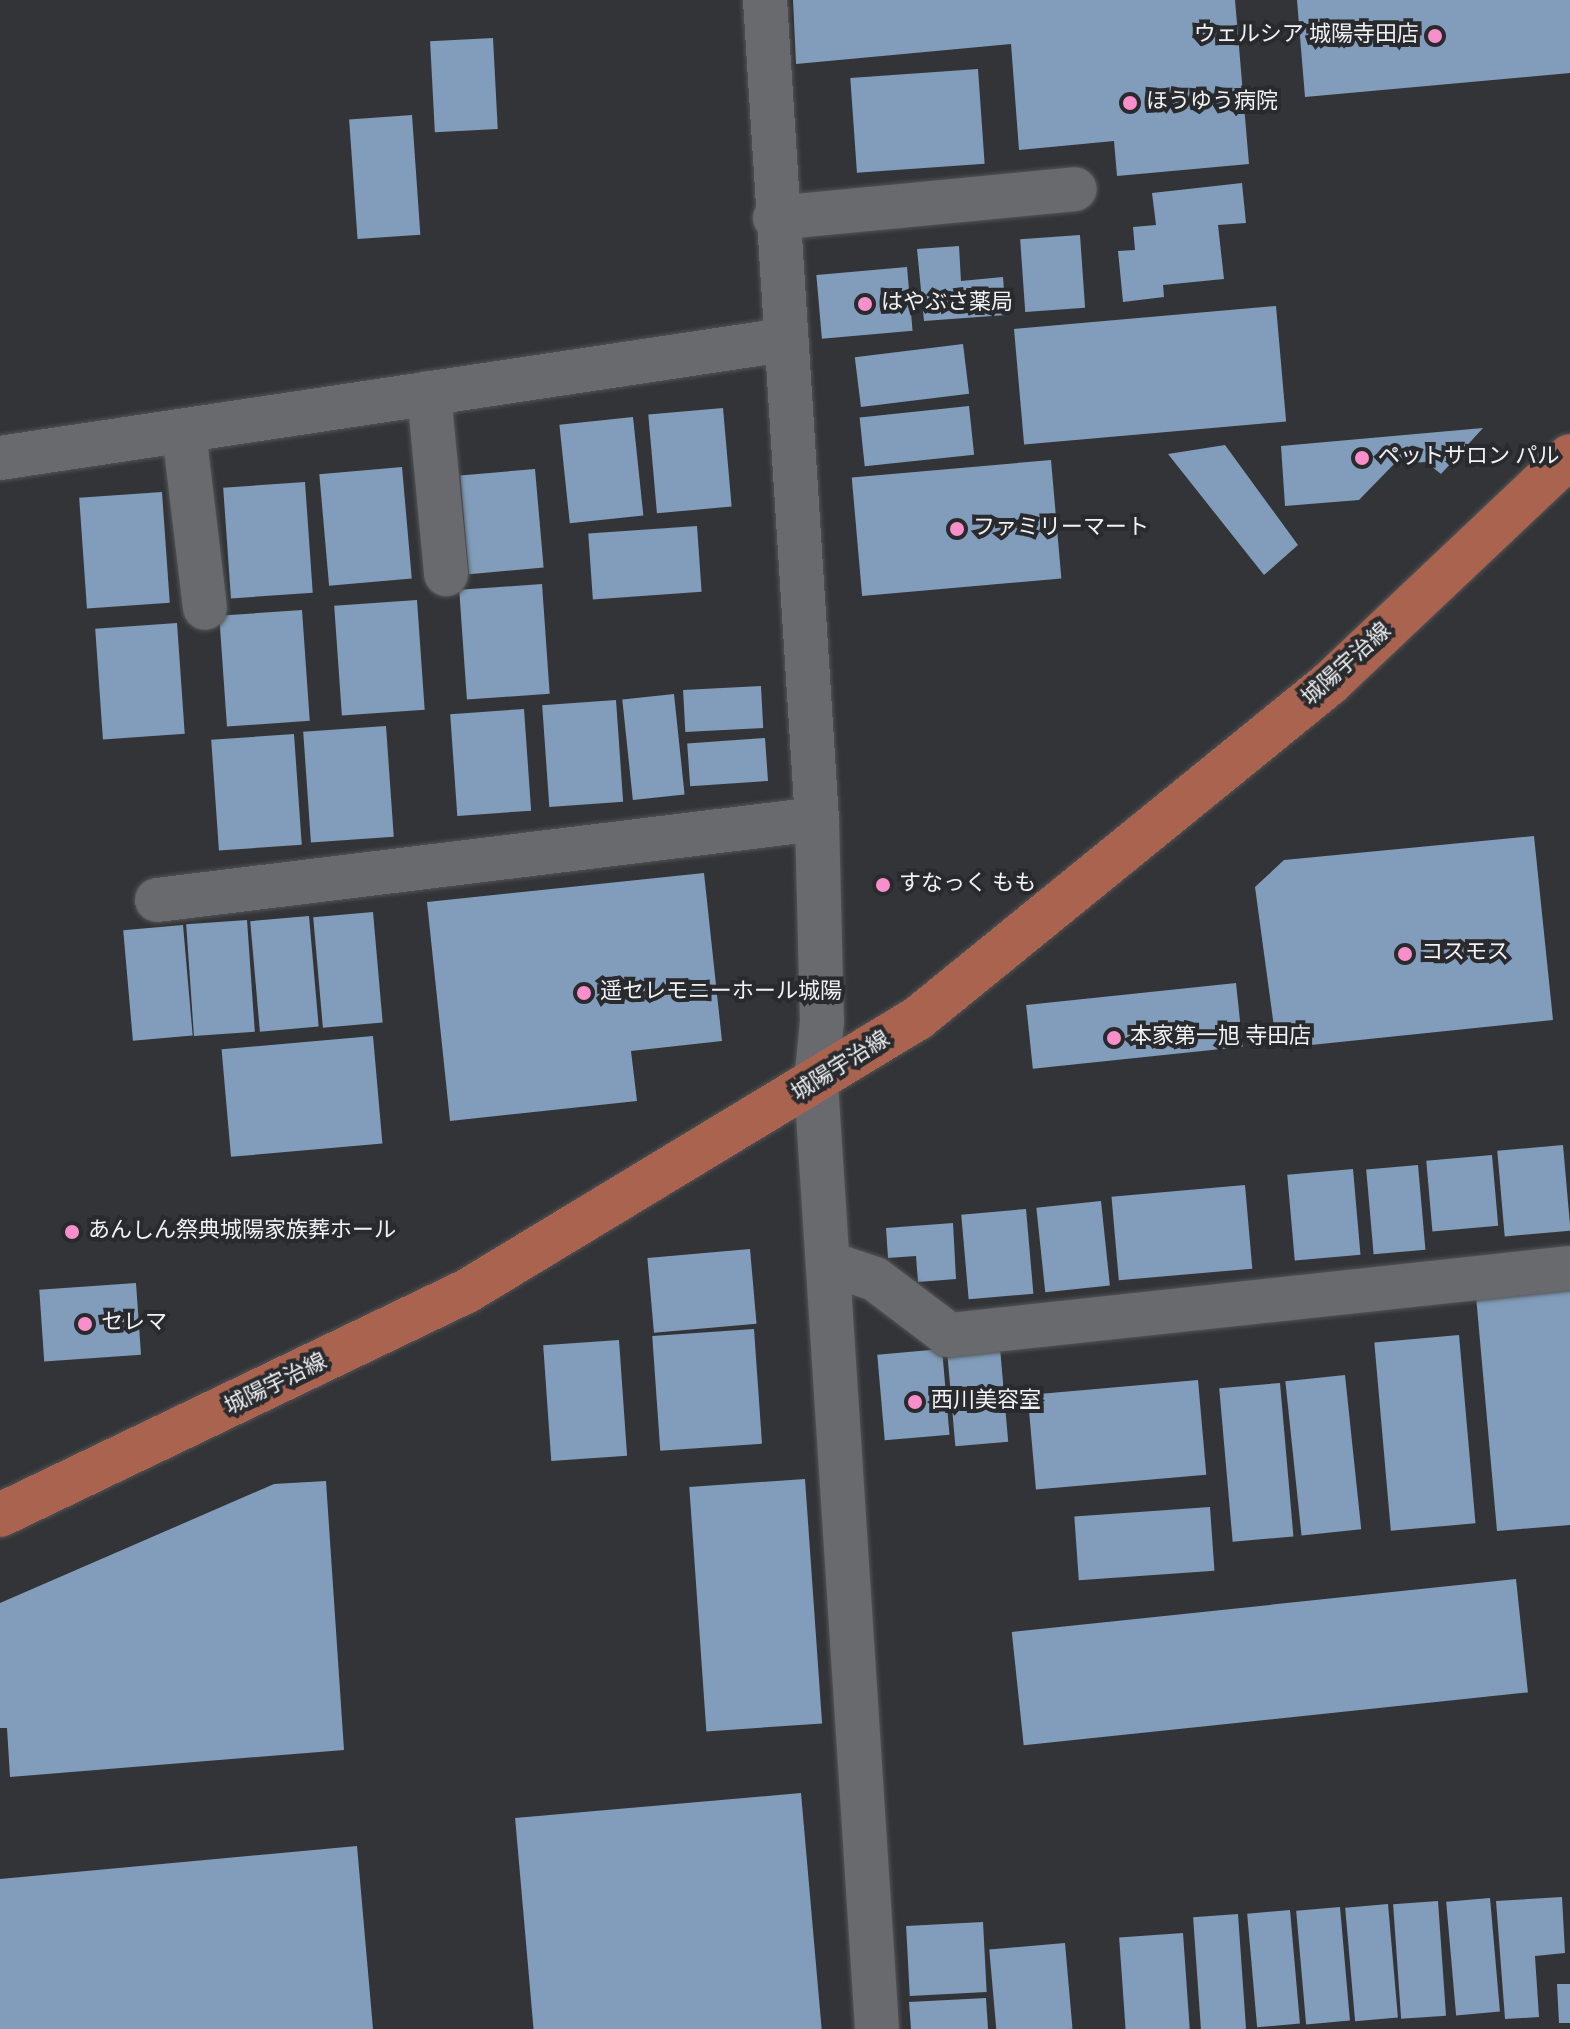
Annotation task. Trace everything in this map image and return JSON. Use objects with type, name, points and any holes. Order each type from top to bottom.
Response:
[{"type":"main road","name":"城陽宇治線","points":[[0,1515],[467,1291],[816,1083],[918,1018],[1330,683],[1570,456]]},
{"type":"street","points":[[765,0],[775,218],[817,819],[822,1021],[816,1083],[831,1264],[877,2029]]},
{"type":"street","points":[[775,218],[1075,189]]},
{"type":"street","points":[[0,458],[784,340]]},
{"type":"street","points":[[429,393],[446,574]]},
{"type":"street","points":[[184,432],[205,608]]},
{"type":"street","points":[[157,900],[817,819]]},
{"type":"street","points":[[831,1264],[875,1279],[949,1335],[1570,1268]]},
{"type":"building","name":"ほうゆう病院","points":[[793,0],[1235,0],[1249,164],[1117,176],[1114,141],[1019,150],[1011,44],[796,64]]},
{"type":"building","name":"ウェルシア 城陽寺田店","points":[[1297,0],[1570,0],[1570,73],[1305,97]]},
{"type":"building","points":[[493,38],[498,129],[435,132],[430,41]]},
{"type":"building","points":[[978,69],[985,164],[857,173],[850,78]]},
{"type":"building","points":[[412,115],[420,235],[358,239],[349,119]]},
{"type":"building","points":[[1242,183],[1246,223],[1218,225],[1224,279],[1163,285],[1164,297],[1123,302],[1118,251],[1135,250],[1133,227],[1156,225],[1152,193]]},
{"type":"building","points":[[1080,235],[1085,308],[1025,312],[1020,239]]},
{"type":"building","points":[[959,246],[961,281],[1003,277],[1006,315],[924,321],[917,249]]},
{"type":"building","name":"はやぶさ薬局","points":[[907,267],[913,331],[822,339],[816,275]]},
{"type":"building","points":[[1276,306],[1286,422],[1024,444],[1014,329]]},
{"type":"building","points":[[963,344],[969,394],[861,407],[855,357]]},
{"type":"building","points":[[969,406],[974,455],[865,466],[860,417]]},
{"type":"building","points":[[723,408],[732,507],[657,513],[648,415]]},
{"type":"building","points":[[633,417],[643,515],[570,523],[559,425]]},
{"type":"building","points":[[1483,428],[1441,474],[1426,462],[1394,464],[1359,500],[1285,506],[1281,446]]},
{"type":"building","points":[[1225,445],[1298,545],[1264,575],[1168,454]]},
{"type":"building","name":"ファミリーマート","points":[[1051,460],[1061,579],[862,596],[852,477]]},
{"type":"building","points":[[402,467],[412,579],[329,586],[319,474]]},
{"type":"building","points":[[535,469],[544,568],[469,574],[460,476]]},
{"type":"building","points":[[305,482],[313,593],[231,598],[223,488]]},
{"type":"building","points":[[162,492],[170,603],[87,609],[79,498]]},
{"type":"building","points":[[697,526],[702,592],[593,599],[588,534]]},
{"type":"building","points":[[542,584],[550,694],[467,700],[459,590]]},
{"type":"building","points":[[417,600],[425,710],[342,716],[334,606]]},
{"type":"building","points":[[302,610],[310,721],[227,727],[219,616]]},
{"type":"building","points":[[177,623],[185,734],[103,739],[95,629]]},
{"type":"building","points":[[761,686],[763,728],[685,732],[683,690]]},
{"type":"building","points":[[674,694],[685,794],[633,800],[622,699]]},
{"type":"building","points":[[616,700],[623,802],[549,807],[542,705]]},
{"type":"building","points":[[524,709],[531,811],[457,816],[450,714]]},
{"type":"building","points":[[386,726],[394,837],[311,843],[303,732]]},
{"type":"building","points":[[294,734],[302,845],[219,851],[211,740]]},
{"type":"building","points":[[765,738],[768,781],[690,786],[687,743]]},
{"type":"building","name":"コスモス","points":[[1534,836],[1553,1020],[1311,1045],[1274,1027],[1255,887],[1284,860]]},
{"type":"building","points":[[704,873],[722,1041],[631,1051],[637,1101],[450,1121],[427,902]]},
{"type":"building","points":[[373,912],[383,1023],[323,1028],[313,917]]},
{"type":"building","points":[[309,916],[319,1027],[260,1032],[250,921]]},
{"type":"building","points":[[247,920],[255,1032],[194,1036],[186,924]]},
{"type":"building","points":[[183,925],[193,1036],[133,1041],[123,930]]},
{"type":"building","points":[[1236,983],[1243,1047],[1033,1069],[1026,1005]]},
{"type":"building","points":[[373,1036],[382,1144],[231,1157],[222,1049]]},
{"type":"building","points":[[1563,1145],[1570,1231],[1505,1236],[1497,1151]]},
{"type":"building","points":[[1492,1155],[1498,1226],[1432,1231],[1426,1161]]},
{"type":"building","points":[[1418,1165],[1425,1250],[1374,1254],[1366,1170]]},
{"type":"building","points":[[1353,1169],[1360,1255],[1295,1260],[1287,1175]]},
{"type":"building","points":[[1245,1185],[1252,1269],[1119,1280],[1112,1197]]},
{"type":"building","points":[[1101,1201],[1110,1286],[1045,1292],[1036,1208]]},
{"type":"building","points":[[1026,1209],[1033,1294],[969,1299],[961,1215]]},
{"type":"building","points":[[953,1223],[956,1279],[918,1282],[916,1256],[888,1258],[886,1228]]},
{"type":"building","points":[[750,1249],[757,1324],[654,1333],[647,1258]]},
{"type":"building","points":[[136,1283],[141,1355],[44,1362],[39,1290]]},
{"type":"building","points":[[1570,1287],[1570,1525],[1497,1531],[1476,1296]]},
{"type":"building","points":[[754,1329],[762,1444],[660,1451],[652,1336]]},
{"type":"building","points":[[1459,1335],[1475,1523],[1391,1531],[1374,1342]]},
{"type":"building","points":[[619,1340],[627,1456],[551,1461],[543,1345]]},
{"type":"building","points":[[1000,1348],[1008,1442],[955,1446],[947,1353]]},
{"type":"building","points":[[942,1349],[949,1435],[885,1440],[877,1355]]},
{"type":"building","points":[[1345,1375],[1361,1529],[1302,1535],[1285,1381]]},
{"type":"building","points":[[1198,1380],[1206,1475],[1036,1490],[1028,1395]]},
{"type":"building","points":[[1280,1383],[1293,1536],[1233,1542],[1219,1388]]},
{"type":"building","points":[[805,1479],[822,1723],[706,1731],[689,1487]]},
{"type":"building","points":[[326,1481],[344,1750],[10,1777],[7,1728],[0,1728],[0,1603],[274,1484]]},
{"type":"building","points":[[1210,1507],[1214,1571],[1079,1580],[1074,1516]]},
{"type":"building","points":[[1516,1579],[1528,1692],[1024,1745],[1012,1632]]},
{"type":"building","points":[[801,1793],[822,2029],[534,2029],[515,1818]]},
{"type":"building","points":[[357,1846],[373,2029],[0,2029],[0,1879]]},
{"type":"building","points":[[1562,1897],[1565,1953],[1535,1956],[1539,2017],[1505,2019],[1496,1901]]},
{"type":"building","points":[[1490,1898],[1500,2012],[1456,2015],[1446,1902]]},
{"type":"building","points":[[1438,1901],[1446,2016],[1401,2019],[1393,1904]]},
{"type":"building","points":[[1388,1904],[1398,2018],[1355,2021],[1345,1908]]},
{"type":"building","points":[[1340,1907],[1350,2021],[1306,2024],[1296,1911]]},
{"type":"building","points":[[1290,1910],[1300,2024],[1257,2027],[1247,1914]]},
{"type":"building","points":[[1238,1914],[1246,2029],[1201,2029],[1193,1917]]},
{"type":"building","points":[[983,1922],[987,1992],[910,1996],[906,1926]]},
{"type":"building","points":[[1183,1933],[1190,2029],[1126,2029],[1119,1937]]},
{"type":"building","points":[[1065,1943],[1072,2029],[996,2029],[989,1950]]},
{"type":"building","points":[[1557,1984],[1570,1984],[1570,2023],[1559,2023]]},
{"type":"building","points":[[986,1998],[988,2029],[911,2029],[909,2002]]},
{"type":"place","name":"ウェルシア 城陽寺田店","points":[[1435,36]]},
{"type":"place","name":"ほうゆう病院","points":[[1130,103]]},
{"type":"place","name":"はやぶさ薬局","points":[[865,304]]},
{"type":"place","name":"ペットサロン パル","points":[[1362,458]]},
{"type":"place","name":"ファミリーマート","points":[[957,529]]},
{"type":"place","name":"すなっく もも","points":[[883,885]]},
{"type":"place","name":"コスモス","points":[[1405,954]]},
{"type":"place","name":"遥セレモニーホール城陽","points":[[584,993]]},
{"type":"place","name":"本家第一旭 寺田店","points":[[1114,1038]]},
{"type":"place","name":"あんしん祭典城陽家族葬ホール","points":[[72,1232]]},
{"type":"place","name":"セレマ","points":[[85,1324]]},
{"type":"place","name":"西川美容室","points":[[915,1402]]}]
